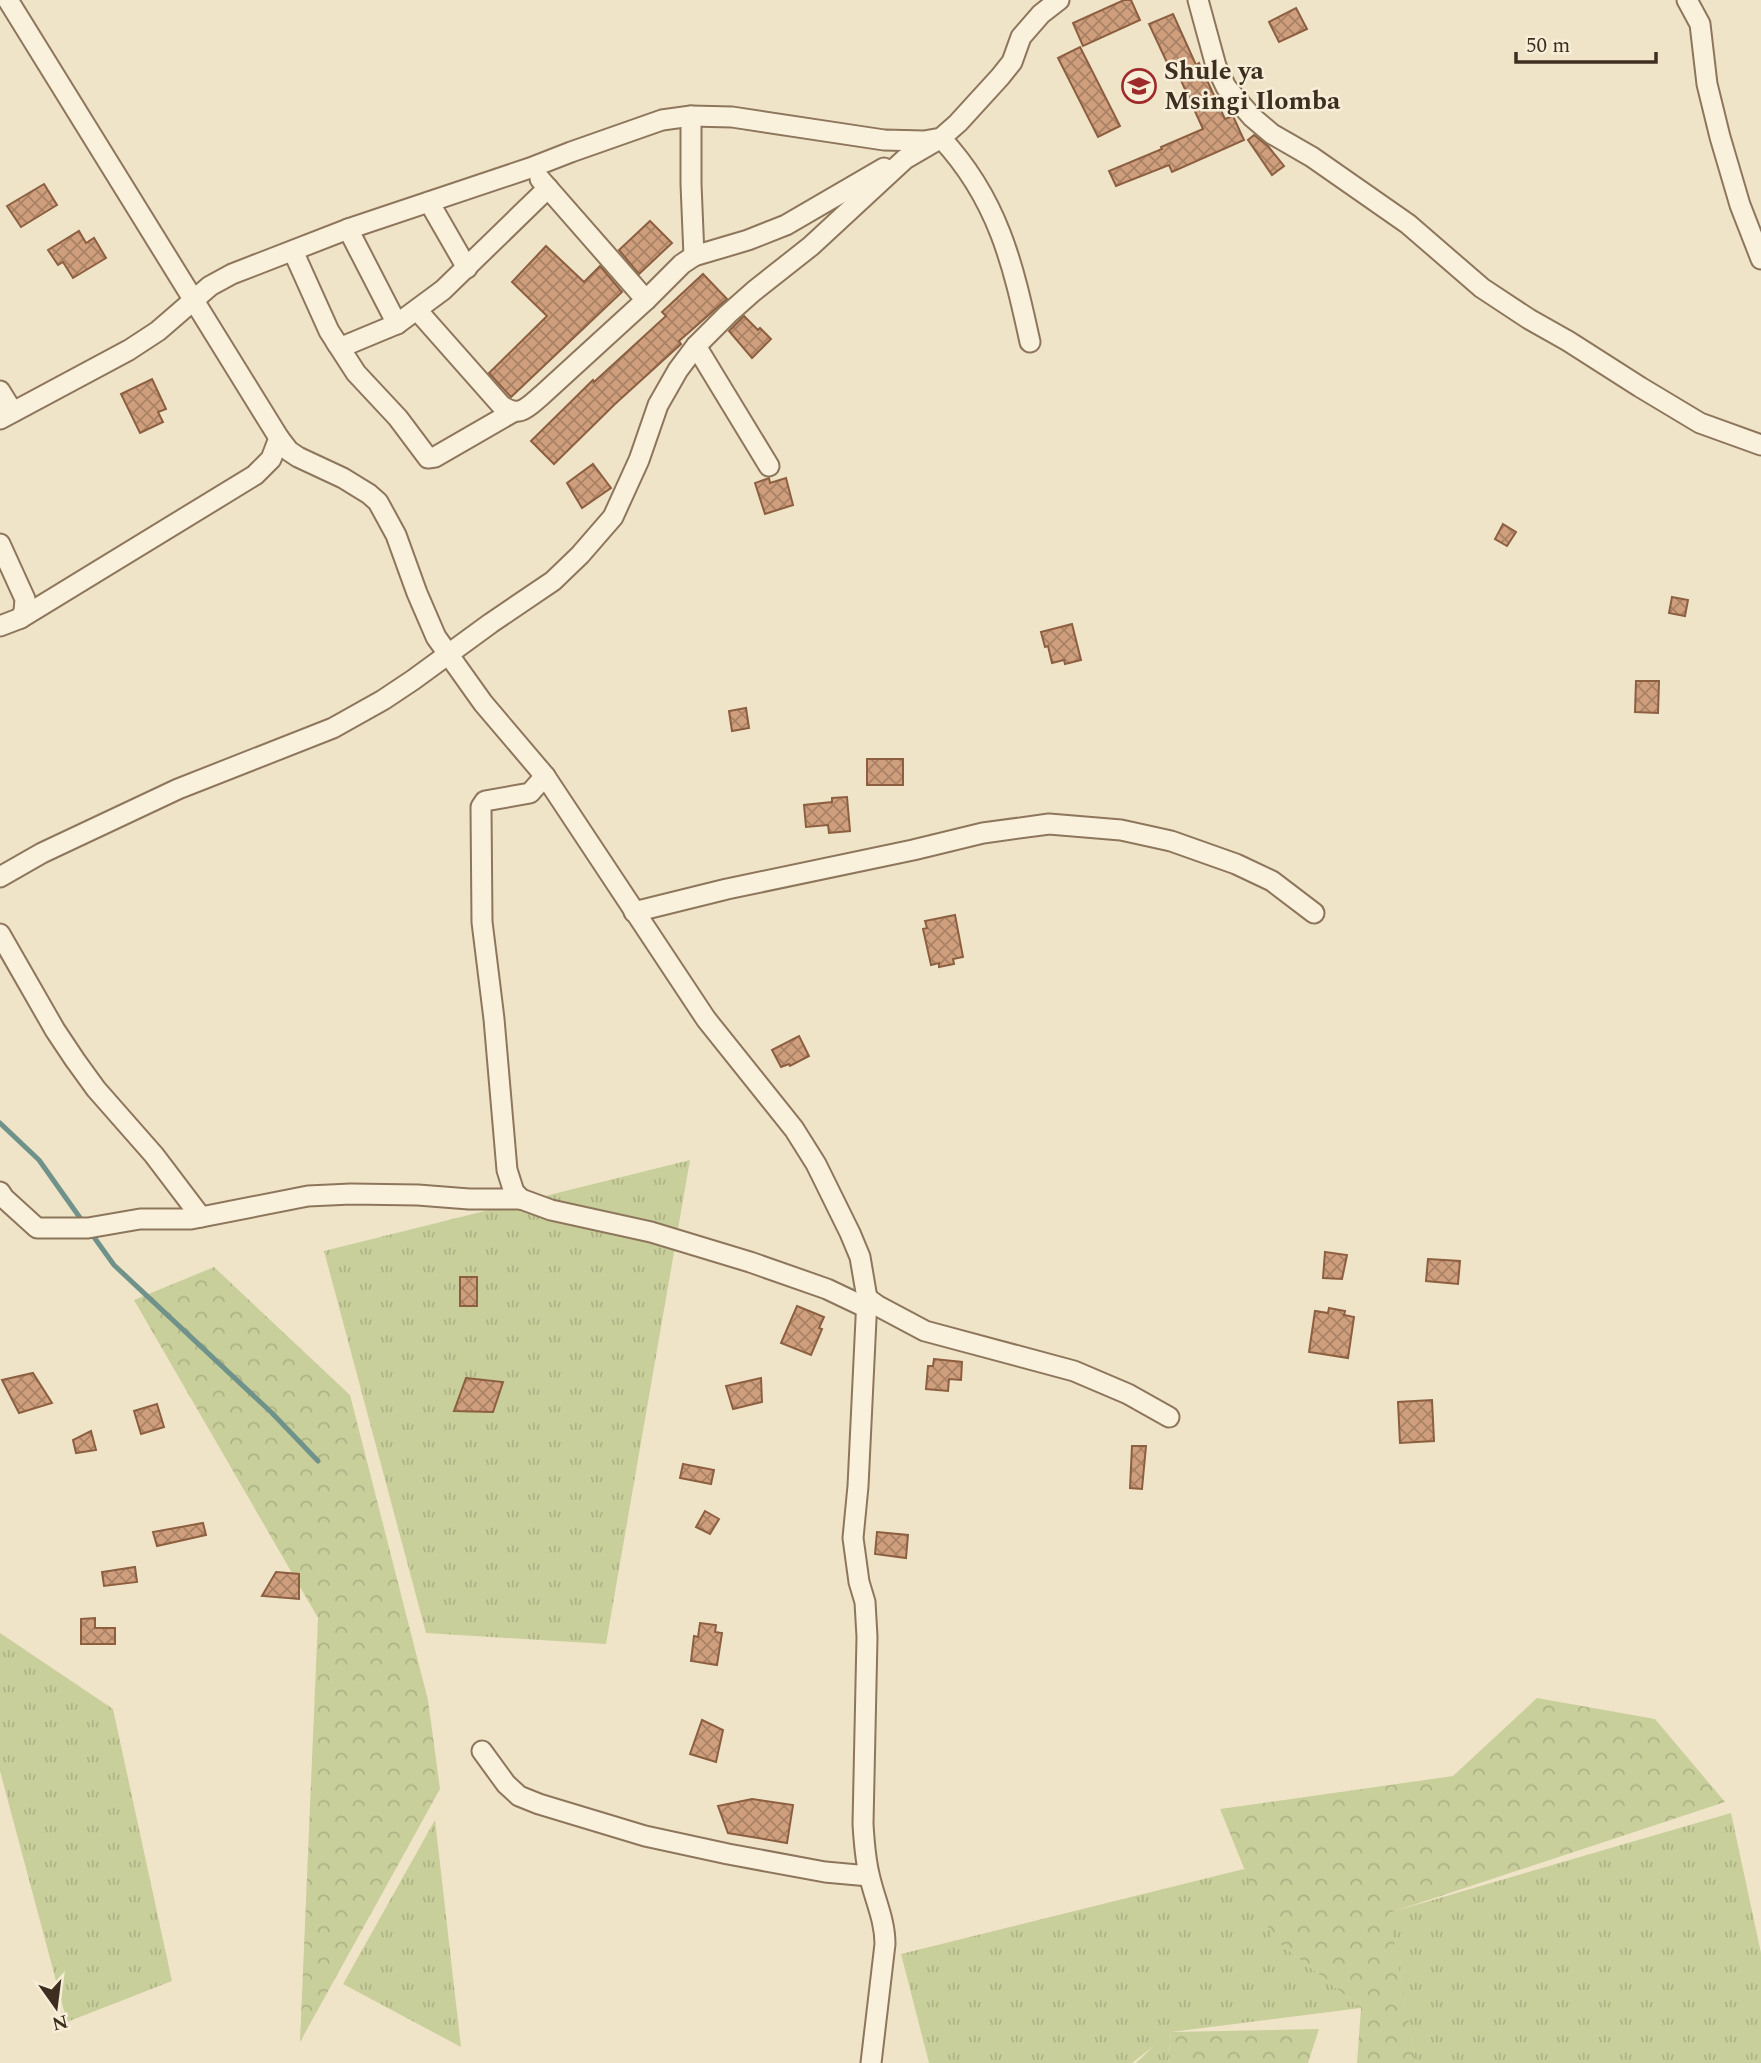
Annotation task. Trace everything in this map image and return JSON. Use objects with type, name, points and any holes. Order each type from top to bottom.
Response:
[{"type":"street","points":[[8,0],[279,438],[289,451],[298,457],[343,478],[379,502],[396,535],[436,637],[483,703],[545,776],[706,1019],[794,1129],[817,1164],[860,1257],[867,1303],[853,1538],[866,1625],[863,1824],[864,1850],[883,1919],[885,1944],[871,2063]]},
{"type":"street","points":[[293,251],[329,331],[356,373],[398,418],[428,458],[435,457],[513,412],[528,407],[646,300],[674,271],[694,257],[779,229],[941,138],[1000,77],[1012,62],[1021,37],[1041,14],[1059,0]]},
{"type":"street","points":[[1198,0],[1216,66],[1226,87],[1252,117],[1272,134],[1312,157],[1408,223],[1482,288],[1529,319],[1700,423],[1761,444]]},
{"type":"street","points":[[1687,0],[1700,24],[1707,84],[1720,137],[1761,259]]},
{"type":"street","points":[[691,117],[694,257]]},
{"type":"street","points":[[0,391],[7,415],[129,350],[158,331],[210,286],[232,274],[348,229],[662,120],[732,117],[884,140],[924,141],[941,138]]},
{"type":"street","points":[[941,138],[963,165],[996,219],[1010,259],[1030,342]]},
{"type":"street","points":[[0,877],[42,853],[178,789],[333,728],[383,701],[553,581],[601,533],[613,517],[625,494],[658,405],[678,370],[696,346],[754,291],[811,246],[905,159]]},
{"type":"street","points":[[530,168],[646,300]]},
{"type":"street","points":[[336,342],[344,346],[397,324],[417,310],[467,268],[548,188]]},
{"type":"street","points":[[429,202],[467,268]]},
{"type":"street","points":[[348,229],[397,324]]},
{"type":"street","points":[[417,310],[501,405],[513,412]]},
{"type":"street","points":[[696,346],[769,466]]},
{"type":"street","points":[[0,626],[21,618],[255,475],[271,459],[279,438]]},
{"type":"street","points":[[0,544],[25,599],[21,618]]},
{"type":"street","points":[[521,1199],[513,1192],[507,1170],[503,1131],[482,922],[481,807],[485,801],[530,793],[545,776]]},
{"type":"street","points":[[634,912],[983,833],[1049,824],[1121,830],[1171,841],[1236,863],[1272,881],[1314,914]]},
{"type":"street","points":[[0,934],[75,1060],[201,1217]]},
{"type":"street","points":[[0,1192],[37,1228],[88,1228],[140,1219],[191,1219],[308,1196],[351,1194],[521,1199],[551,1210],[691,1243],[789,1275],[878,1306],[925,1331],[1074,1371],[1128,1394],[1169,1417]]},
{"type":"street","points":[[482,1751],[506,1784],[519,1796],[539,1804],[645,1836],[728,1854],[825,1872],[869,1875]]},
{"type":"green space","points":[[690,1160],[606,1644],[426,1633],[324,1251]]},
{"type":"green space","points":[[214,1267],[350,1395],[428,1700],[440,1789],[300,2042],[318,1618],[134,1300]]},
{"type":"green space","points":[[0,1633],[113,1709],[172,1981],[67,2022],[0,1771]]},
{"type":"green space","points":[[1537,1698],[1655,1719],[1725,1802],[1389,1913],[1416,2063],[1357,2063],[1361,2008],[1272,1937],[1220,1809],[1453,1776]]},
{"type":"green space","points":[[1731,1813],[1761,1953],[1761,2063],[1416,2063],[1388,1913]]},
{"type":"green space","points":[[435,1820],[461,2047],[343,1984]]},
{"type":"green space","points":[[1244,1869],[1286,1948],[1361,2008],[1171,2032],[1168,2063],[1136,2063],[1154,2046],[1132,2063],[929,2063],[901,1954]]},
{"type":"green space","points":[[1319,2029],[1308,2063],[1168,2063],[1171,2032]]},
{"type":"building","points":[[1124,0],[1131,0],[1140,20],[1083,46],[1073,23]]},
{"type":"building","points":[[1296,8],[1307,29],[1279,42],[1269,22]]},
{"type":"building","points":[[1173,14],[1225,119],[1233,116],[1244,140],[1172,172],[1169,165],[1116,186],[1109,171],[1203,129],[1175,67],[1170,69],[1149,24]]},
{"type":"building","points":[[1080,47],[1120,126],[1098,137],[1058,58]]},
{"type":"building","points":[[1254,135],[1268,146],[1284,166],[1272,175],[1248,140]]},
{"type":"building","points":[[44,184],[57,205],[21,227],[7,206]]},
{"type":"building","points":[[650,221],[672,243],[639,274],[619,250]]},
{"type":"building","points":[[79,231],[86,243],[94,238],[106,258],[73,278],[63,262],[58,265],[48,250]]},
{"type":"building","points":[[546,246],[584,282],[600,266],[622,292],[511,397],[489,373],[547,316],[512,282]]},
{"type":"building","points":[[703,274],[727,299],[679,341],[681,344],[554,464],[531,441],[593,380],[594,382],[666,316],[662,312]]},
{"type":"building","points":[[744,316],[771,339],[752,358],[729,331]]},
{"type":"building","points":[[152,379],[166,409],[158,412],[163,422],[140,433],[121,394]]},
{"type":"building","points":[[593,464],[611,488],[582,508],[567,483]]},
{"type":"building","points":[[769,478],[770,483],[786,478],[793,505],[765,514],[755,483]]},
{"type":"building","points":[[1503,524],[1516,532],[1507,546],[1495,539]]},
{"type":"building","points":[[1672,597],[1688,600],[1685,616],[1669,613]]},
{"type":"building","points":[[1072,624],[1081,660],[1065,664],[1064,660],[1052,663],[1041,632]]},
{"type":"building","points":[[1636,681],[1659,681],[1658,713],[1635,712]]},
{"type":"building","points":[[746,708],[749,728],[732,731],[729,711]]},
{"type":"building","points":[[867,759],[903,759],[903,785],[867,785]]},
{"type":"building","points":[[847,797],[850,831],[829,833],[828,825],[806,827],[804,805],[832,802],[832,798]]},
{"type":"building","points":[[955,915],[963,957],[953,959],[954,964],[939,967],[939,963],[931,965],[923,929],[927,928],[925,921]]},
{"type":"building","points":[[799,1036],[809,1056],[790,1066],[781,1067],[772,1050]]},
{"type":"building","points":[[1325,1252],[1347,1255],[1342,1279],[1323,1278]]},
{"type":"building","points":[[1428,1259],[1460,1261],[1458,1284],[1426,1281]]},
{"type":"building","points":[[460,1277],[477,1277],[477,1306],[460,1306]]},
{"type":"building","points":[[797,1306],[824,1317],[811,1355],[781,1343]]},
{"type":"building","points":[[1329,1308],[1345,1311],[1344,1315],[1354,1317],[1348,1358],[1309,1352],[1315,1311],[1328,1313]]},
{"type":"building","points":[[934,1359],[962,1362],[961,1380],[949,1379],[948,1391],[926,1389],[928,1366],[933,1366]]},
{"type":"building","points":[[33,1373],[52,1403],[19,1413],[2,1380]]},
{"type":"building","points":[[466,1378],[503,1382],[493,1412],[454,1411]]},
{"type":"building","points":[[761,1378],[762,1402],[733,1409],[726,1386]]},
{"type":"building","points":[[1432,1400],[1434,1441],[1400,1443],[1398,1402]]},
{"type":"building","points":[[157,1404],[164,1427],[141,1434],[134,1411]]},
{"type":"building","points":[[91,1431],[96,1450],[76,1453],[73,1440]]},
{"type":"building","points":[[1132,1446],[1146,1446],[1142,1489],[1130,1488]]},
{"type":"building","points":[[683,1464],[714,1470],[711,1484],[680,1478]]},
{"type":"building","points":[[705,1511],[719,1519],[710,1534],[696,1527]]},
{"type":"building","points":[[203,1523],[206,1535],[157,1546],[153,1532]]},
{"type":"building","points":[[877,1532],[908,1535],[906,1558],[875,1554]]},
{"type":"building","points":[[135,1567],[137,1582],[104,1586],[102,1572]]},
{"type":"building","points":[[276,1572],[299,1574],[299,1599],[262,1596]]},
{"type":"building","points":[[95,1618],[95,1628],[115,1628],[115,1644],[81,1644],[81,1619]]},
{"type":"building","points":[[700,1623],[716,1625],[715,1632],[722,1633],[717,1665],[691,1661],[694,1636],[698,1637]]},
{"type":"building","points":[[702,1720],[723,1730],[716,1762],[690,1754]]},
{"type":"building","points":[[752,1799],[793,1805],[787,1843],[728,1833],[718,1806]]},
{"type":"waterway","points":[[0,1123],[39,1160],[83,1222]]},
{"type":"waterway","points":[[91,1233],[114,1265],[272,1413],[318,1461]]},
{"type":"place","name":"Shule ya Msingi Ilomba","points":[[1139,86]]}]
